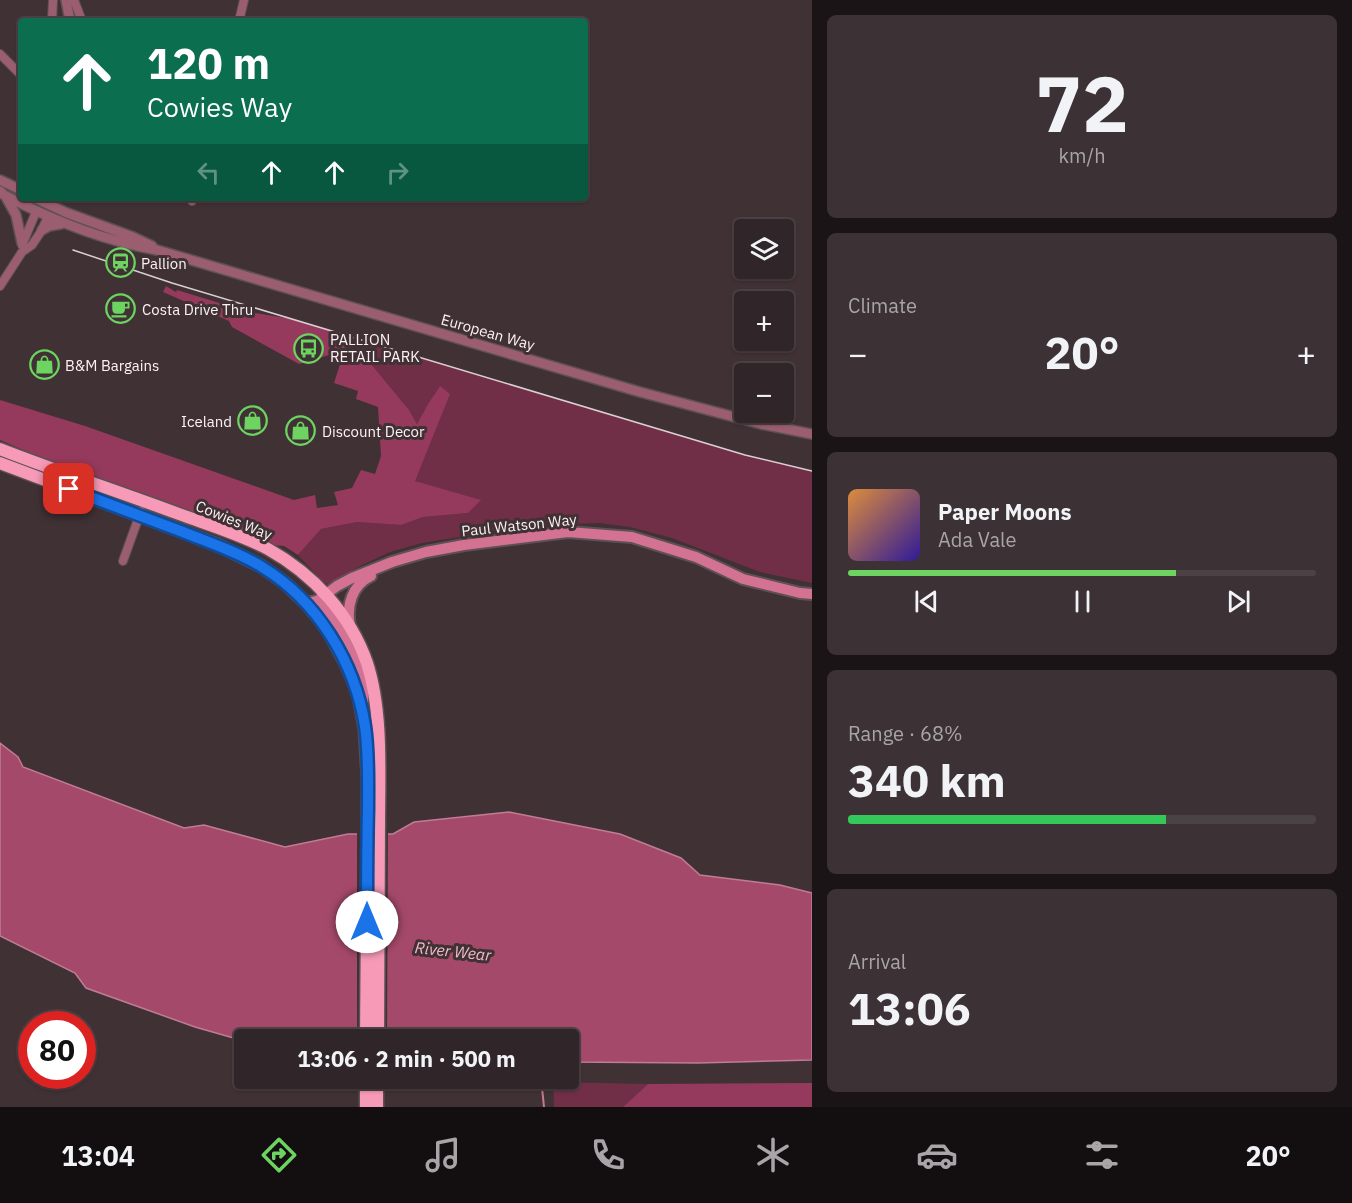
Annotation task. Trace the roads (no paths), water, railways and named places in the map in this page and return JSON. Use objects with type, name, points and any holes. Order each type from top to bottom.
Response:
[{"type":"highway","name":"Cowies Way","points":[[0,449],[251,541],[299,570],[326,594],[341,614],[363,655],[372,685],[377,731],[373,780]]},
{"type":"highway","name":"Cowies Way","points":[[0,463],[218,545],[261,566],[285,583],[306,603],[323,625],[347,666],[358,692],[363,713],[373,780]]},
{"type":"highway","points":[[366,1029],[373,780]]},
{"type":"highway","points":[[373,780],[378,1029]]},
{"type":"highway","points":[[366,1089],[366,1107]]},
{"type":"highway","points":[[377,1089],[377,1107]]},
{"type":"main road","name":"Paul Watson Way","points":[[306,603],[317,601],[352,578],[426,552],[464,544],[568,532],[632,537],[696,557],[743,579],[812,594]]},
{"type":"main road","name":"Paul Watson Way","points":[[350,629],[348,613],[351,597],[358,585],[400,560]]},
{"type":"main road","points":[[326,594],[323,600],[324,606],[348,644],[364,689],[363,713]]},
{"type":"street","points":[[52,18],[53,0]]},
{"type":"street","points":[[66,0],[69,18]]},
{"type":"street","points":[[74,0],[81,18]]},
{"type":"street","points":[[240,18],[244,0]]},
{"type":"street","points":[[0,54],[18,72]]},
{"type":"street","points":[[0,180],[18,189]]},
{"type":"street","points":[[2,193],[16,215],[22,247]]},
{"type":"street","name":"European Way","points":[[2,193],[64,224],[141,248],[157,250],[640,392],[761,424],[812,434]]},
{"type":"street","points":[[0,286],[14,266],[39,201]]},
{"type":"street","points":[[22,247],[32,245],[42,230],[53,202]]},
{"type":"street","name":"European Way","points":[[53,202],[157,250]]},
{"type":"street","points":[[42,230],[49,226],[64,224]]},
{"type":"street","points":[[123,561],[145,502]]},
{"type":"water","name":"River Wear","points":[[0,743],[18,757],[23,767],[184,828],[204,825],[285,847],[348,834],[393,834],[414,822],[509,812],[620,834],[681,858],[700,875],[780,885],[812,893],[812,1060],[698,1063],[579,1062],[579,1029],[234,1029],[234,1038],[195,1027],[86,988],[75,973],[0,936]]},
{"type":"waterway","points":[[542,1089],[544,1107]]},
{"type":"tram line","points":[[73,250],[172,283],[745,455],[812,471]]},
{"type":"place","name":"Pallion","points":[[120,263]]},
{"type":"place","name":"Costa Drive Thru","points":[[121,309]]},
{"type":"place","name":"PALLION RETAIL PARK","points":[[309,348]]},
{"type":"place","name":"B&M Bargains","points":[[44,365]]},
{"type":"place","name":"Iceland","points":[[253,421]]},
{"type":"place","name":"Discount Decor","points":[[301,431]]}]
